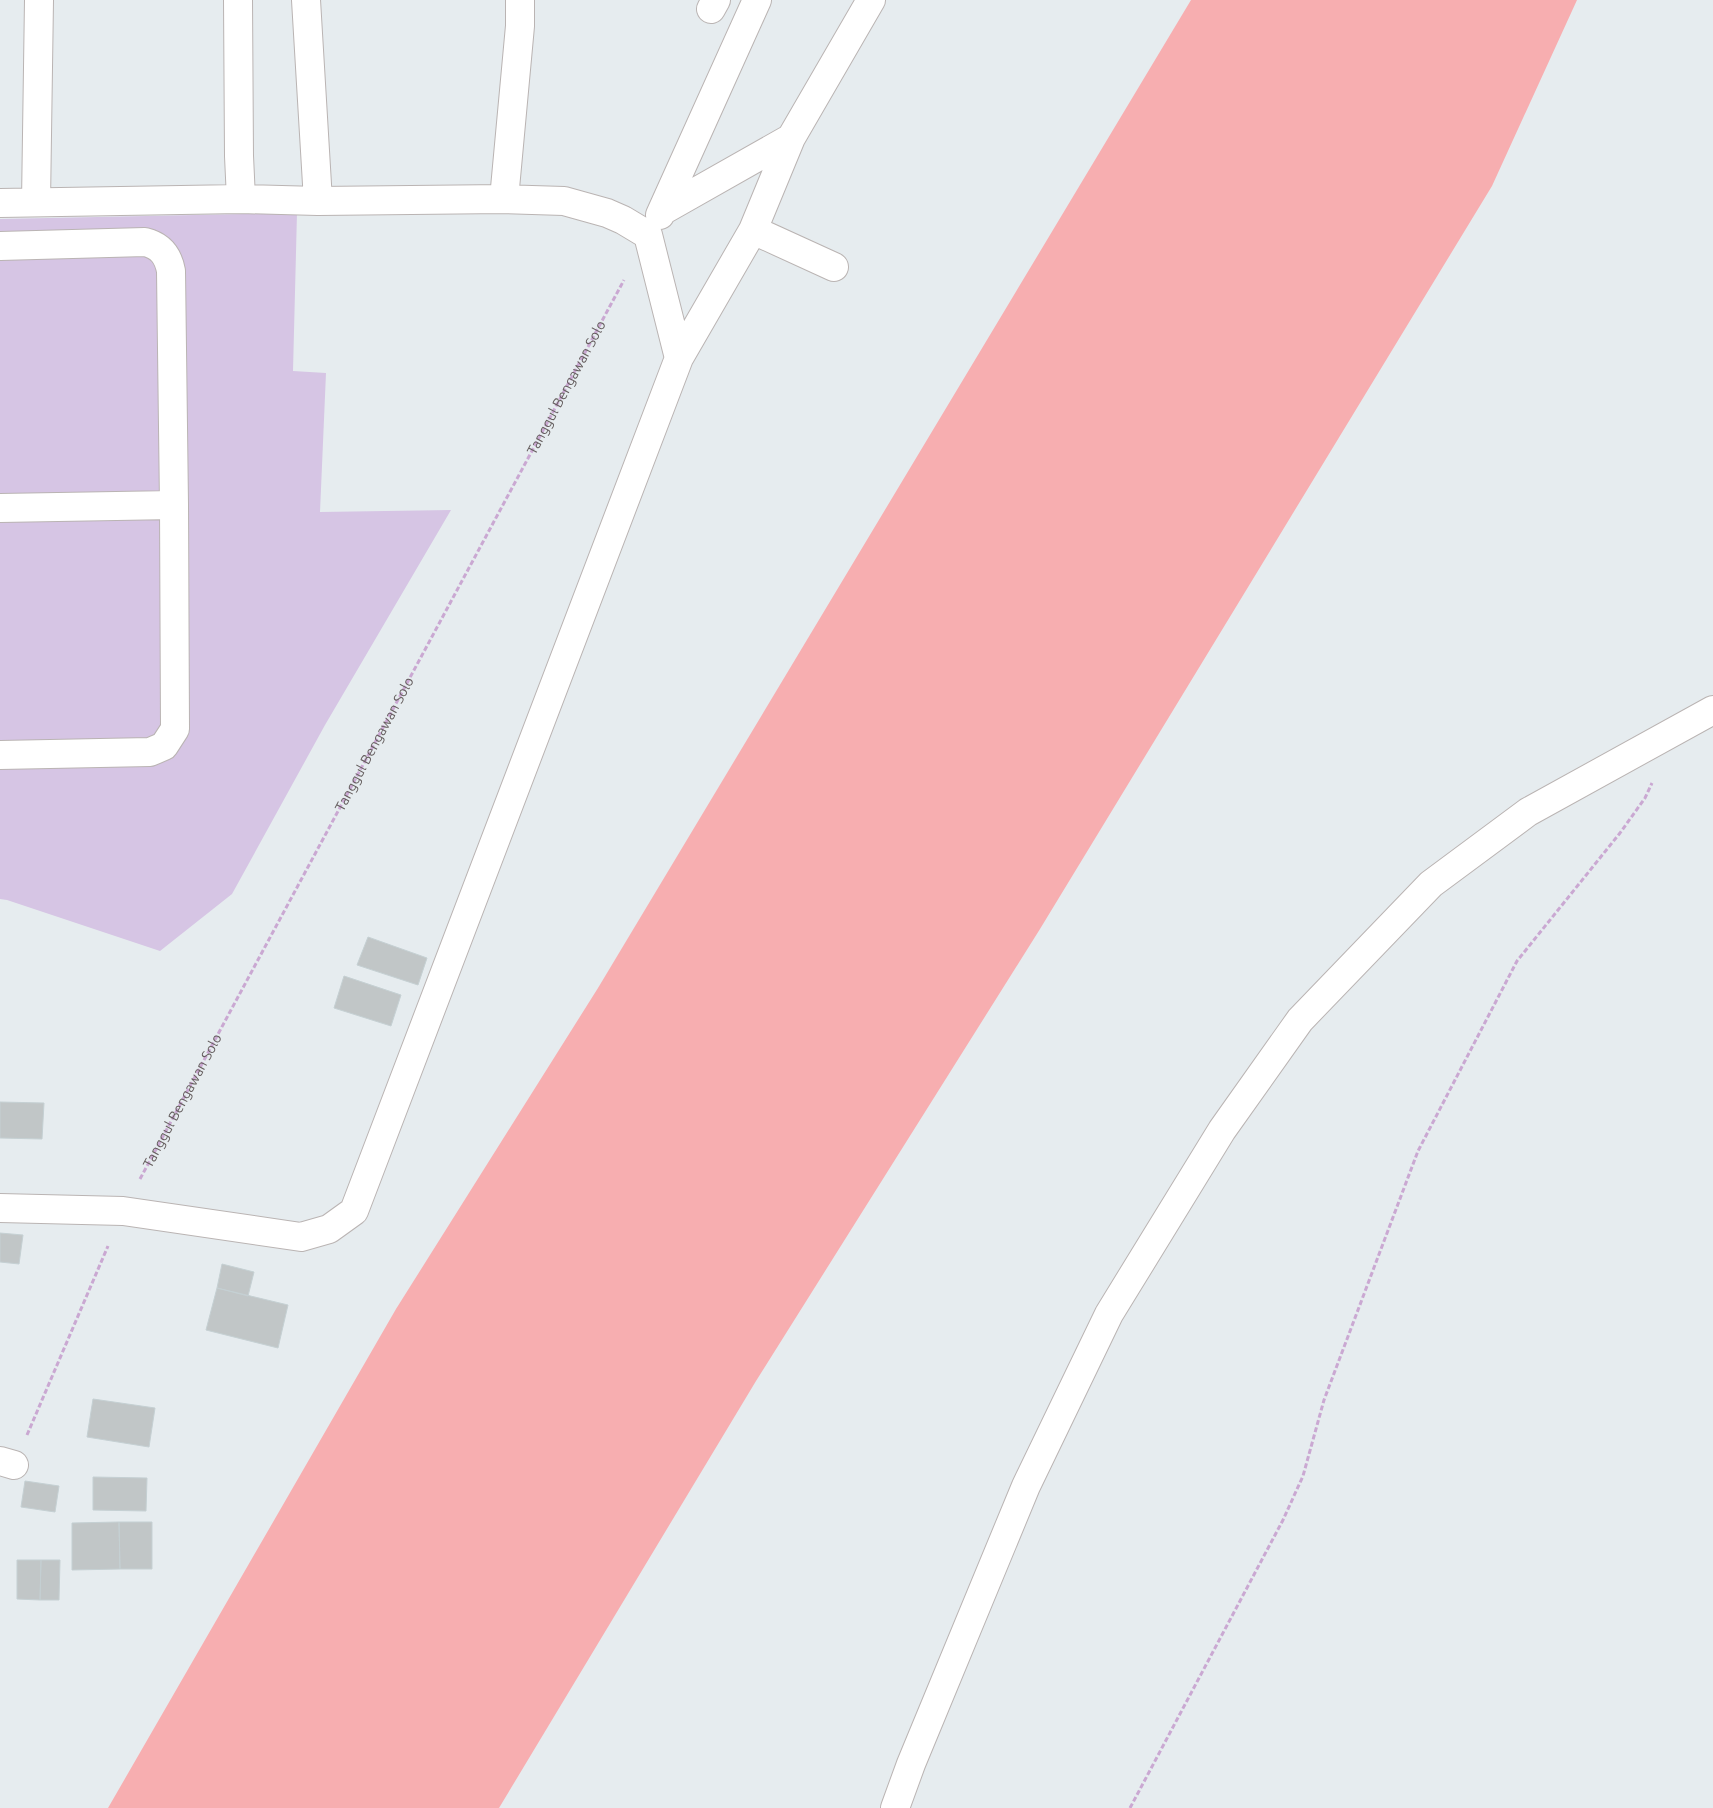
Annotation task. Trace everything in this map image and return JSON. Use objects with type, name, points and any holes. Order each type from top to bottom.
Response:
[{"type":"street","points":[[36,202],[39,0]]},
{"type":"street","points":[[238,0],[239,156],[242,199]]},
{"type":"street","points":[[306,0],[318,200]]},
{"type":"street","points":[[504,199],[520,26],[520,0]]},
{"type":"street","points":[[679,358],[648,235],[662,211],[757,0]]},
{"type":"street","points":[[0,1208],[123,1211],[301,1237],[329,1229],[354,1211],[679,358],[753,230],[792,138],[871,0]]},
{"type":"street","points":[[662,211],[792,138]]},
{"type":"street","points":[[0,203],[242,199],[504,199],[564,201],[607,213],[648,235]]},
{"type":"street","points":[[753,230],[834,267]]},
{"type":"street","points":[[0,246],[145,242],[156,245],[169,260],[172,271],[175,728],[164,746],[150,752],[0,755]]},
{"type":"street","points":[[0,508],[174,505]]},
{"type":"street","points":[[896,1808],[915,1755],[1026,1486],[1109,1314],[1222,1130],[1300,1020],[1431,884],[1528,812],[1707,714],[1713,687]]},
{"type":"path","name":"Tanggul Bengawan Solo","points":[[7,1463],[123,1211],[648,235]]},
{"type":"path","points":[[1130,1808],[1283,1520],[1299,1485],[1324,1400],[1418,1152],[1517,961],[1620,833],[1645,798],[1653,780]]},
{"type":"shaded area","points":[[1191,0],[1577,0],[1492,186],[1040,929],[756,1381],[499,1808],[108,1808],[396,1309],[598,988]]},
{"type":"shaded area","points":[[297,213],[293,371],[326,373],[320,512],[451,510],[325,725],[232,894],[160,951],[0,899],[0,219]]},
{"type":"building","points":[[368,937],[427,958],[418,985],[357,965]]},
{"type":"building","points":[[344,976],[401,995],[391,1026],[334,1008]]},
{"type":"building","points":[[0,1102],[44,1103],[42,1139],[0,1138]]},
{"type":"building","points":[[0,1233],[23,1235],[19,1264],[0,1262]]},
{"type":"building","points":[[222,1264],[254,1272],[248,1296],[217,1288]]},
{"type":"building","points":[[217,1288],[288,1305],[278,1348],[206,1330]]},
{"type":"building","points":[[93,1399],[155,1408],[149,1447],[87,1437]]},
{"type":"building","points":[[93,1477],[147,1478],[146,1511],[93,1510]]},
{"type":"building","points":[[25,1481],[59,1486],[55,1512],[21,1507]]},
{"type":"building","points":[[119,1522],[152,1522],[152,1569],[120,1569]]},
{"type":"building","points":[[119,1522],[120,1569],[72,1570],[72,1523]]},
{"type":"building","points":[[17,1560],[41,1560],[40,1600],[17,1599]]},
{"type":"building","points":[[41,1560],[60,1560],[59,1600],[40,1600]]}]
